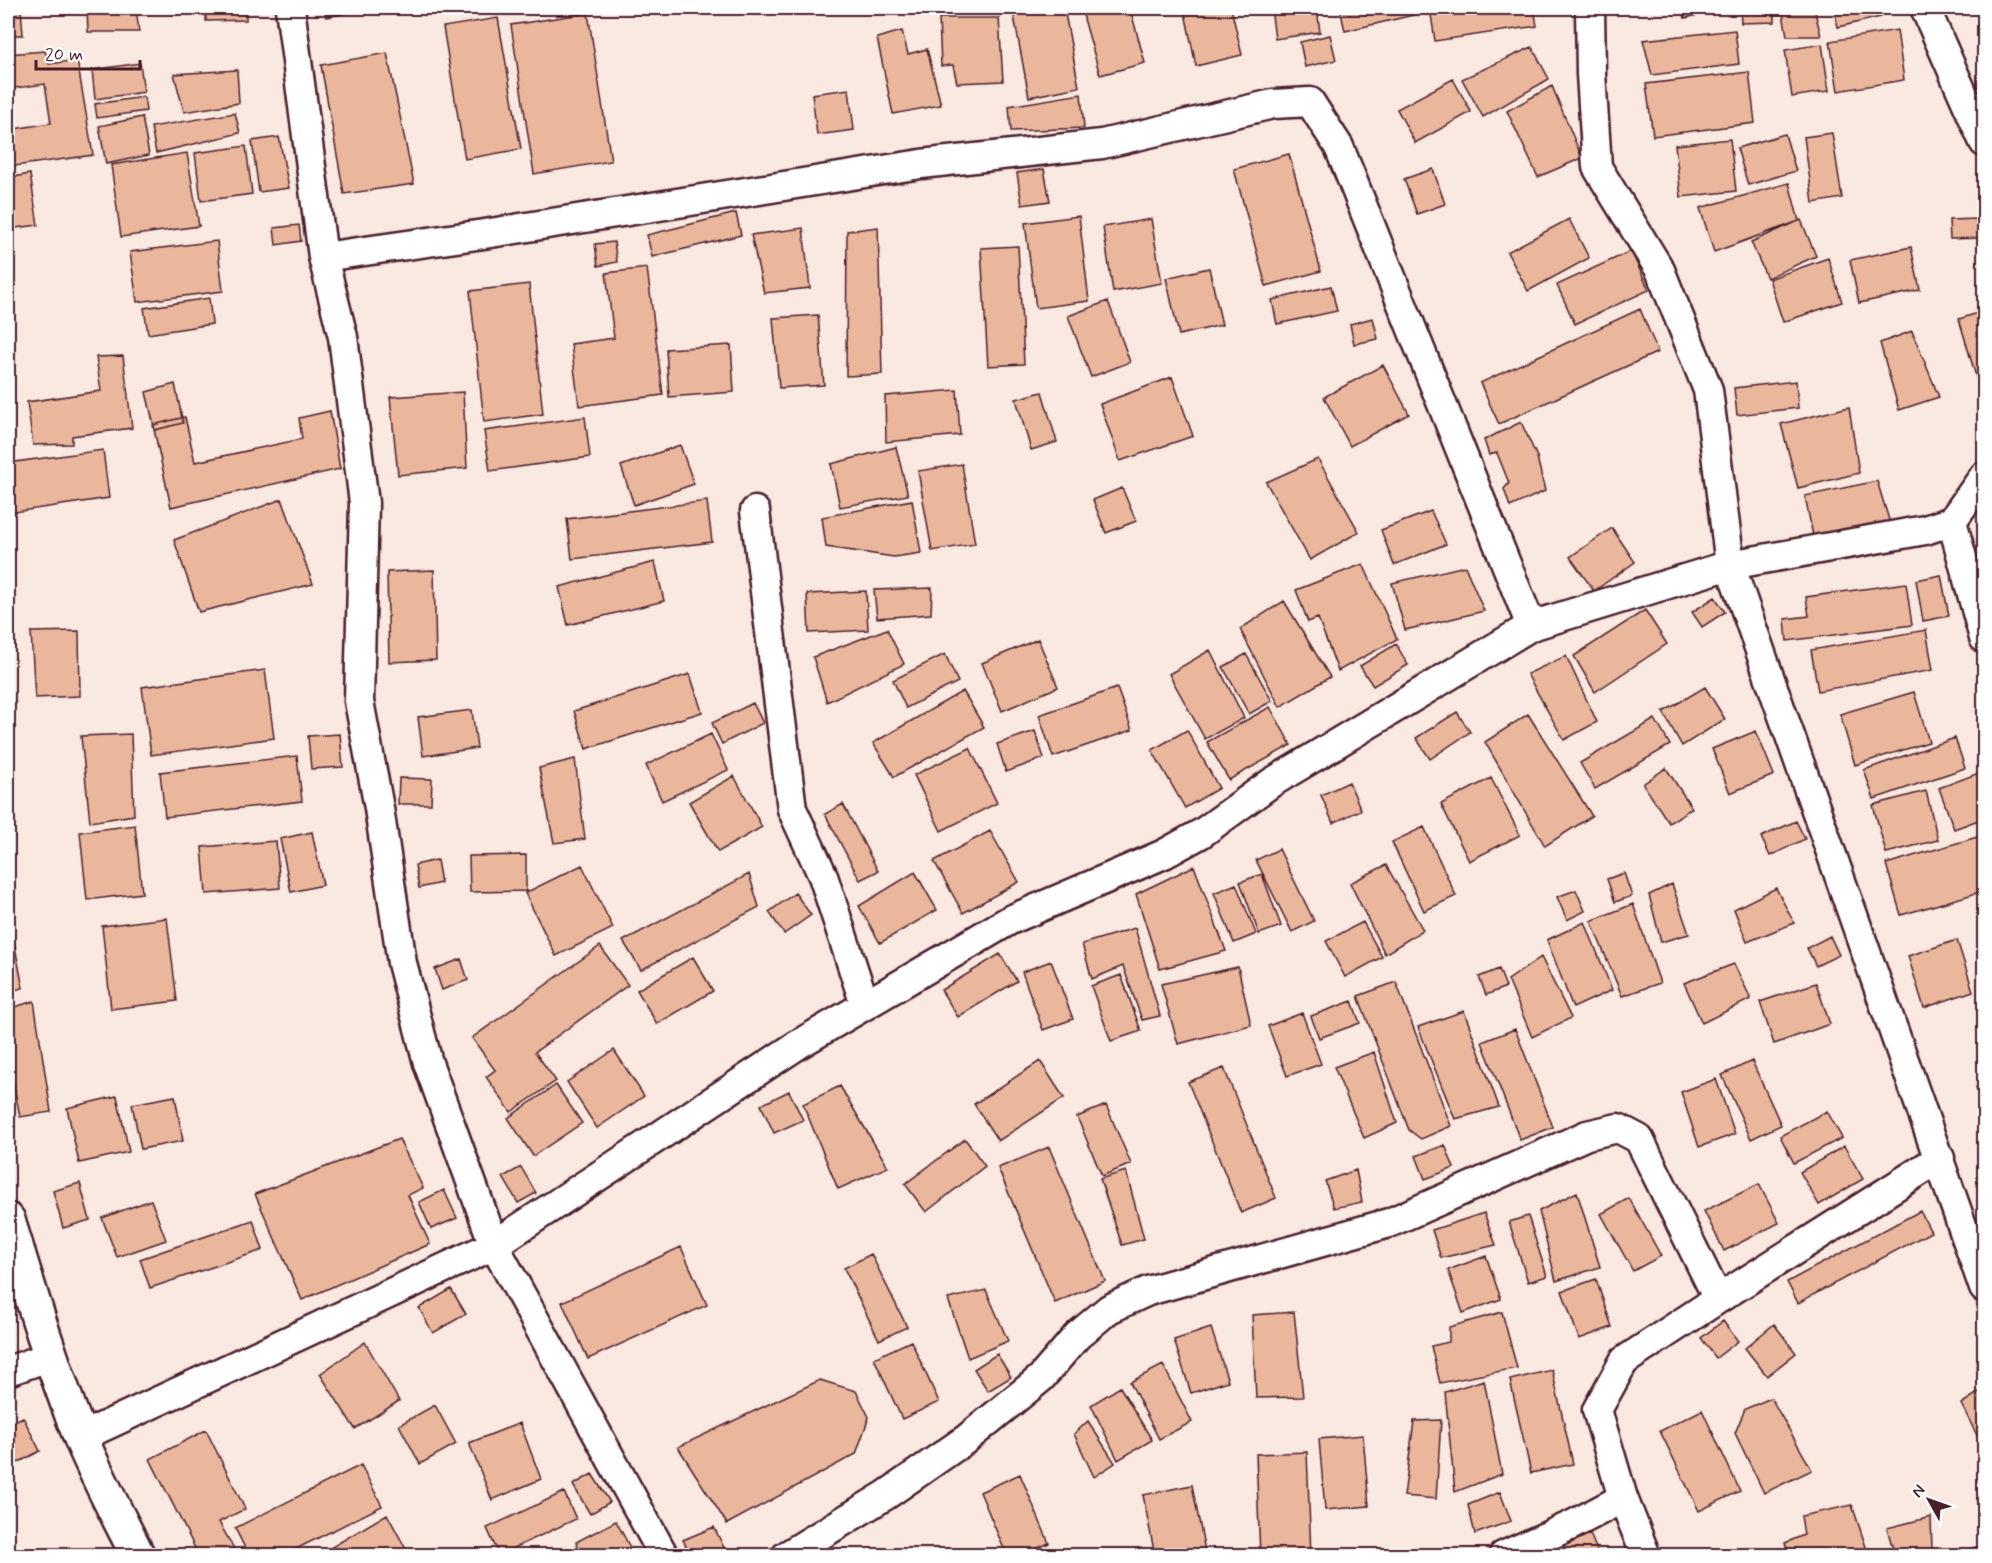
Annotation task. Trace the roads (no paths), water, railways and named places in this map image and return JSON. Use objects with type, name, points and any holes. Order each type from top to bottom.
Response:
[{"type":"street","points":[[290,8],[323,257],[343,338],[364,503],[358,701],[379,808],[402,963],[428,1063],[494,1245],[664,1556]]},
{"type":"street","points":[[1590,8],[1591,74],[1597,166],[1660,270],[1708,390],[1730,565],[1984,1288]]},
{"type":"street","points":[[1925,8],[1984,142]]},
{"type":"street","points":[[323,257],[484,234],[921,164],[1102,144],[1273,104],[1310,102],[1339,147],[1531,626]]},
{"type":"street","points":[[81,1437],[494,1245],[799,1044],[1011,920],[1164,854],[1202,833],[1272,783],[1531,626],[1730,565],[1925,530],[1952,521],[1984,476]]},
{"type":"street","points":[[755,511],[792,809],[822,876],[865,1005]]},
{"type":"street","points":[[1952,521],[1984,638]]},
{"type":"street","points":[[786,1556],[886,1495],[965,1440],[1041,1378],[1077,1336],[1109,1309],[1148,1291],[1389,1223],[1587,1135],[1618,1128],[1639,1139],[1718,1299]]},
{"type":"street","points":[[1646,1556],[1623,1498],[1597,1410],[1624,1361],[1940,1158]]},
{"type":"street","points":[[8,1220],[51,1356],[81,1437],[107,1497],[138,1556]]},
{"type":"street","points":[[8,1371],[51,1356]]},
{"type":"street","points":[[1503,1556],[1572,1525],[1623,1498]]}]
